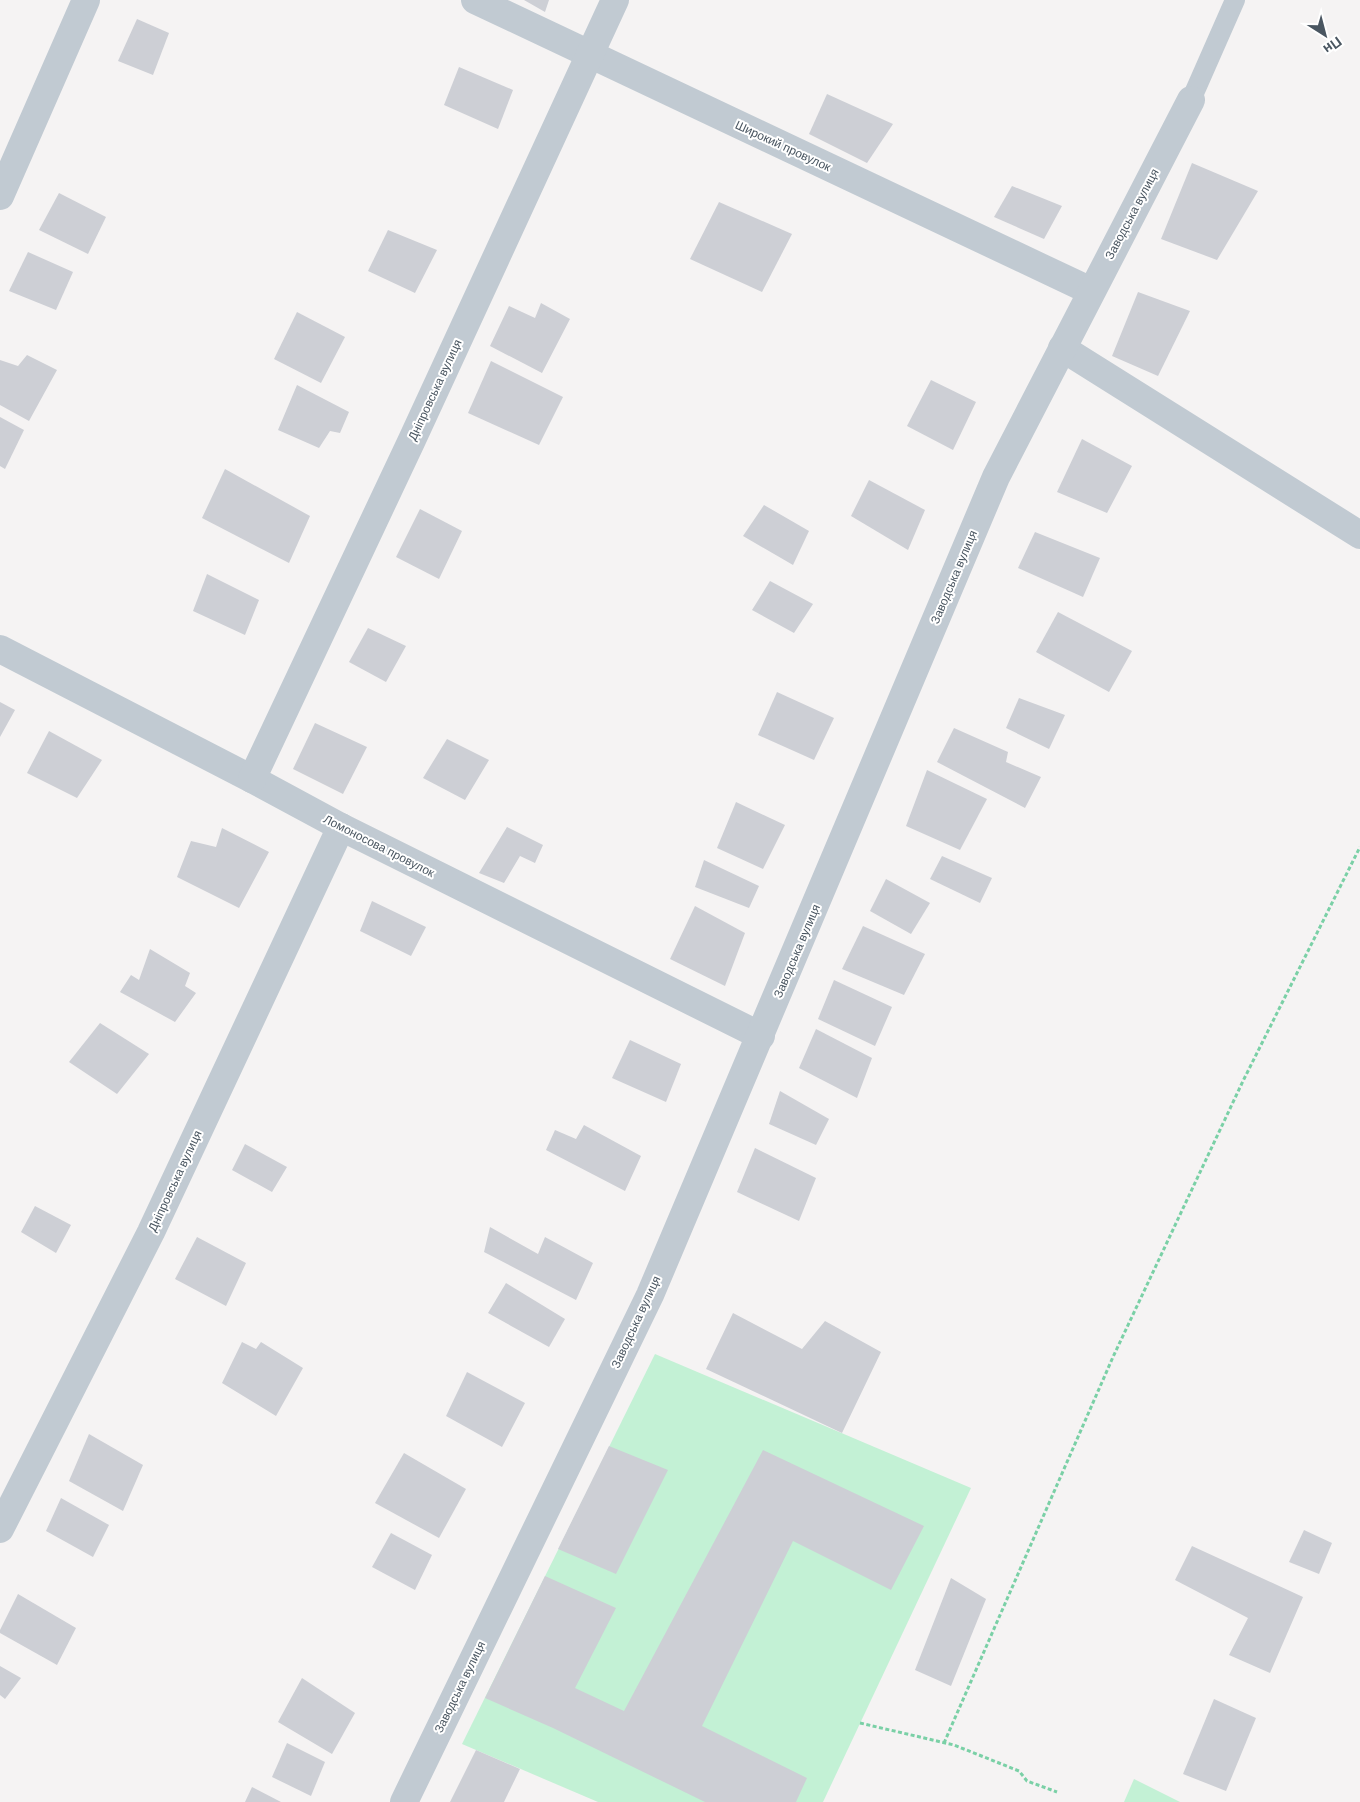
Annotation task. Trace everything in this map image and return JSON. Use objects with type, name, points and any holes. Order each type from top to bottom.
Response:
[{"type":"street","points":[[0,196],[86,0]]},
{"type":"street","name":"Широкий провулок","points":[[475,0],[1091,292]]},
{"type":"street","name":"Дніпровська вулиця","points":[[252,779],[411,442],[615,0]]},
{"type":"street","name":"Заводська вулиця","points":[[404,1802],[650,1295],[996,477],[1191,100]]},
{"type":"street","points":[[1062,348],[1360,535]]},
{"type":"street","name":"Ломоносова провулок","points":[[0,649],[341,827],[761,1036]]},
{"type":"street","name":"Дніпровська вулиця","points":[[0,1529],[151,1232],[341,827]]},
{"type":"lane","points":[[1191,100],[1235,0]]},
{"type":"path","points":[[944,1743],[1117,1348],[1243,1080],[1360,847]]},
{"type":"path","points":[[860,1722],[970,1751],[1019,1771],[1027,1781],[1057,1792]]},
{"type":"green space","points":[[655,1354],[971,1488],[823,1802],[598,1802],[462,1744]]},
{"type":"green space","points":[[1134,1779],[1180,1802],[1124,1802]]},
{"type":"building","points":[[524,0],[549,0],[545,12]]},
{"type":"building","points":[[137,19],[169,33],[153,75],[118,61]]},
{"type":"building","points":[[459,67],[513,90],[498,129],[444,105]]},
{"type":"building","points":[[827,94],[893,124],[867,163],[809,134]]},
{"type":"building","points":[[1192,163],[1258,191],[1217,260],[1161,239]]},
{"type":"building","points":[[1012,186],[1062,206],[1044,239],[994,217]]},
{"type":"building","points":[[59,193],[106,217],[88,254],[39,230]]},
{"type":"building","points":[[719,202],[792,234],[762,292],[690,259]]},
{"type":"building","points":[[388,230],[437,250],[415,293],[368,271]]},
{"type":"building","points":[[28,252],[73,272],[56,310],[9,291]]},
{"type":"building","points":[[1138,292],[1190,311],[1158,376],[1112,356]]},
{"type":"building","points":[[541,303],[570,319],[542,373],[490,346],[509,306],[535,318]]},
{"type":"building","points":[[297,312],[345,337],[321,383],[274,359]]},
{"type":"building","points":[[27,355],[57,370],[29,421],[0,405],[0,360],[18,366]]},
{"type":"building","points":[[491,361],[563,397],[539,445],[468,413]]},
{"type":"building","points":[[931,380],[976,402],[953,450],[907,426]]},
{"type":"building","points":[[297,385],[349,412],[340,433],[330,431],[319,448],[278,430]]},
{"type":"building","points":[[0,417],[24,430],[5,469],[0,466]]},
{"type":"building","points":[[1082,439],[1132,466],[1107,513],[1057,492]]},
{"type":"building","points":[[225,469],[310,516],[289,563],[202,518]]},
{"type":"building","points":[[869,480],[925,510],[908,550],[851,516]]},
{"type":"building","points":[[764,505],[809,531],[793,565],[743,536]]},
{"type":"building","points":[[420,509],[462,531],[439,579],[396,557]]},
{"type":"building","points":[[1035,532],[1100,558],[1083,597],[1018,568]]},
{"type":"building","points":[[207,574],[259,600],[245,635],[193,611]]},
{"type":"building","points":[[770,581],[813,604],[794,633],[752,610]]},
{"type":"building","points":[[1058,612],[1132,651],[1109,692],[1036,652]]},
{"type":"building","points":[[368,628],[406,646],[386,682],[349,662]]},
{"type":"building","points":[[777,692],[834,718],[814,760],[758,735]]},
{"type":"building","points":[[1019,698],[1065,715],[1049,749],[1006,728]]},
{"type":"building","points":[[0,702],[15,710],[0,737]]},
{"type":"building","points":[[315,723],[367,747],[343,794],[293,769]]},
{"type":"building","points":[[954,728],[1008,752],[1006,762],[1041,777],[1025,808],[937,762]]},
{"type":"building","points":[[49,731],[102,760],[77,798],[27,773]]},
{"type":"building","points":[[447,739],[489,760],[465,800],[423,778]]},
{"type":"building","points":[[927,770],[987,799],[960,850],[906,826]]},
{"type":"building","points":[[736,802],[785,825],[763,869],[717,848]]},
{"type":"building","points":[[507,827],[543,845],[535,863],[520,856],[504,883],[479,873]]},
{"type":"building","points":[[222,828],[269,852],[239,908],[177,877],[191,841],[216,847]]},
{"type":"building","points":[[942,856],[992,878],[980,903],[930,879]]},
{"type":"building","points":[[704,860],[759,886],[749,908],[695,887]]},
{"type":"building","points":[[886,879],[930,903],[911,934],[870,911]]},
{"type":"building","points":[[372,901],[426,927],[411,956],[360,931]]},
{"type":"building","points":[[695,906],[745,933],[725,986],[670,959]]},
{"type":"building","points":[[863,926],[925,954],[904,995],[842,969]]},
{"type":"building","points":[[150,949],[190,973],[185,986],[196,993],[175,1022],[120,992],[131,975],[139,980]]},
{"type":"building","points":[[834,980],[892,1007],[875,1046],[818,1019]]},
{"type":"building","points":[[100,1023],[149,1054],[117,1094],[69,1062]]},
{"type":"building","points":[[816,1029],[872,1058],[857,1098],[799,1068]]},
{"type":"building","points":[[630,1040],[681,1064],[666,1102],[612,1078]]},
{"type":"building","points":[[780,1091],[829,1119],[816,1145],[769,1124]]},
{"type":"building","points":[[584,1125],[641,1156],[625,1191],[546,1150],[555,1130],[576,1139]]},
{"type":"building","points":[[245,1144],[287,1167],[272,1192],[232,1170]]},
{"type":"building","points":[[755,1148],[816,1178],[799,1221],[737,1192]]},
{"type":"building","points":[[35,1206],[71,1225],[56,1253],[21,1232]]},
{"type":"building","points":[[490,1227],[538,1254],[545,1237],[593,1263],[576,1300],[484,1252]]},
{"type":"building","points":[[197,1237],[246,1263],[226,1306],[175,1279]]},
{"type":"building","points":[[506,1283],[565,1319],[549,1347],[488,1313]]},
{"type":"building","points":[[733,1313],[802,1349],[825,1321],[881,1352],[842,1433],[706,1369]]},
{"type":"building","points":[[242,1342],[256,1349],[261,1342],[303,1368],[276,1416],[222,1383]]},
{"type":"building","points":[[467,1372],[525,1403],[502,1447],[446,1416]]},
{"type":"building","points":[[89,1434],[143,1465],[123,1511],[69,1481]]},
{"type":"building","points":[[609,1446],[668,1470],[616,1574],[558,1549]]},
{"type":"building","points":[[763,1450],[924,1526],[891,1590],[793,1541],[702,1726],[807,1778],[796,1802],[705,1802],[553,1728],[485,1698],[545,1576],[616,1608],[575,1688],[624,1711]]},
{"type":"building","points":[[404,1453],[466,1489],[439,1538],[375,1503]]},
{"type":"building","points":[[61,1498],[109,1525],[93,1557],[46,1531]]},
{"type":"building","points":[[1304,1530],[1332,1543],[1319,1574],[1289,1562]]},
{"type":"building","points":[[391,1533],[432,1555],[415,1590],[372,1567]]},
{"type":"building","points":[[1192,1546],[1303,1597],[1270,1673],[1229,1655],[1248,1618],[1175,1580]]},
{"type":"building","points":[[951,1578],[986,1599],[951,1686],[915,1670]]},
{"type":"building","points":[[18,1594],[76,1628],[57,1665],[0,1633]]},
{"type":"building","points":[[0,1666],[21,1678],[5,1699],[0,1695]]},
{"type":"building","points":[[302,1678],[355,1713],[332,1754],[278,1722]]},
{"type":"building","points":[[1214,1699],[1256,1718],[1226,1791],[1183,1774]]},
{"type":"building","points":[[287,1743],[325,1762],[311,1796],[272,1777]]},
{"type":"building","points":[[476,1750],[520,1769],[504,1802],[450,1802]]},
{"type":"building","points":[[252,1787],[281,1802],[245,1802]]}]
